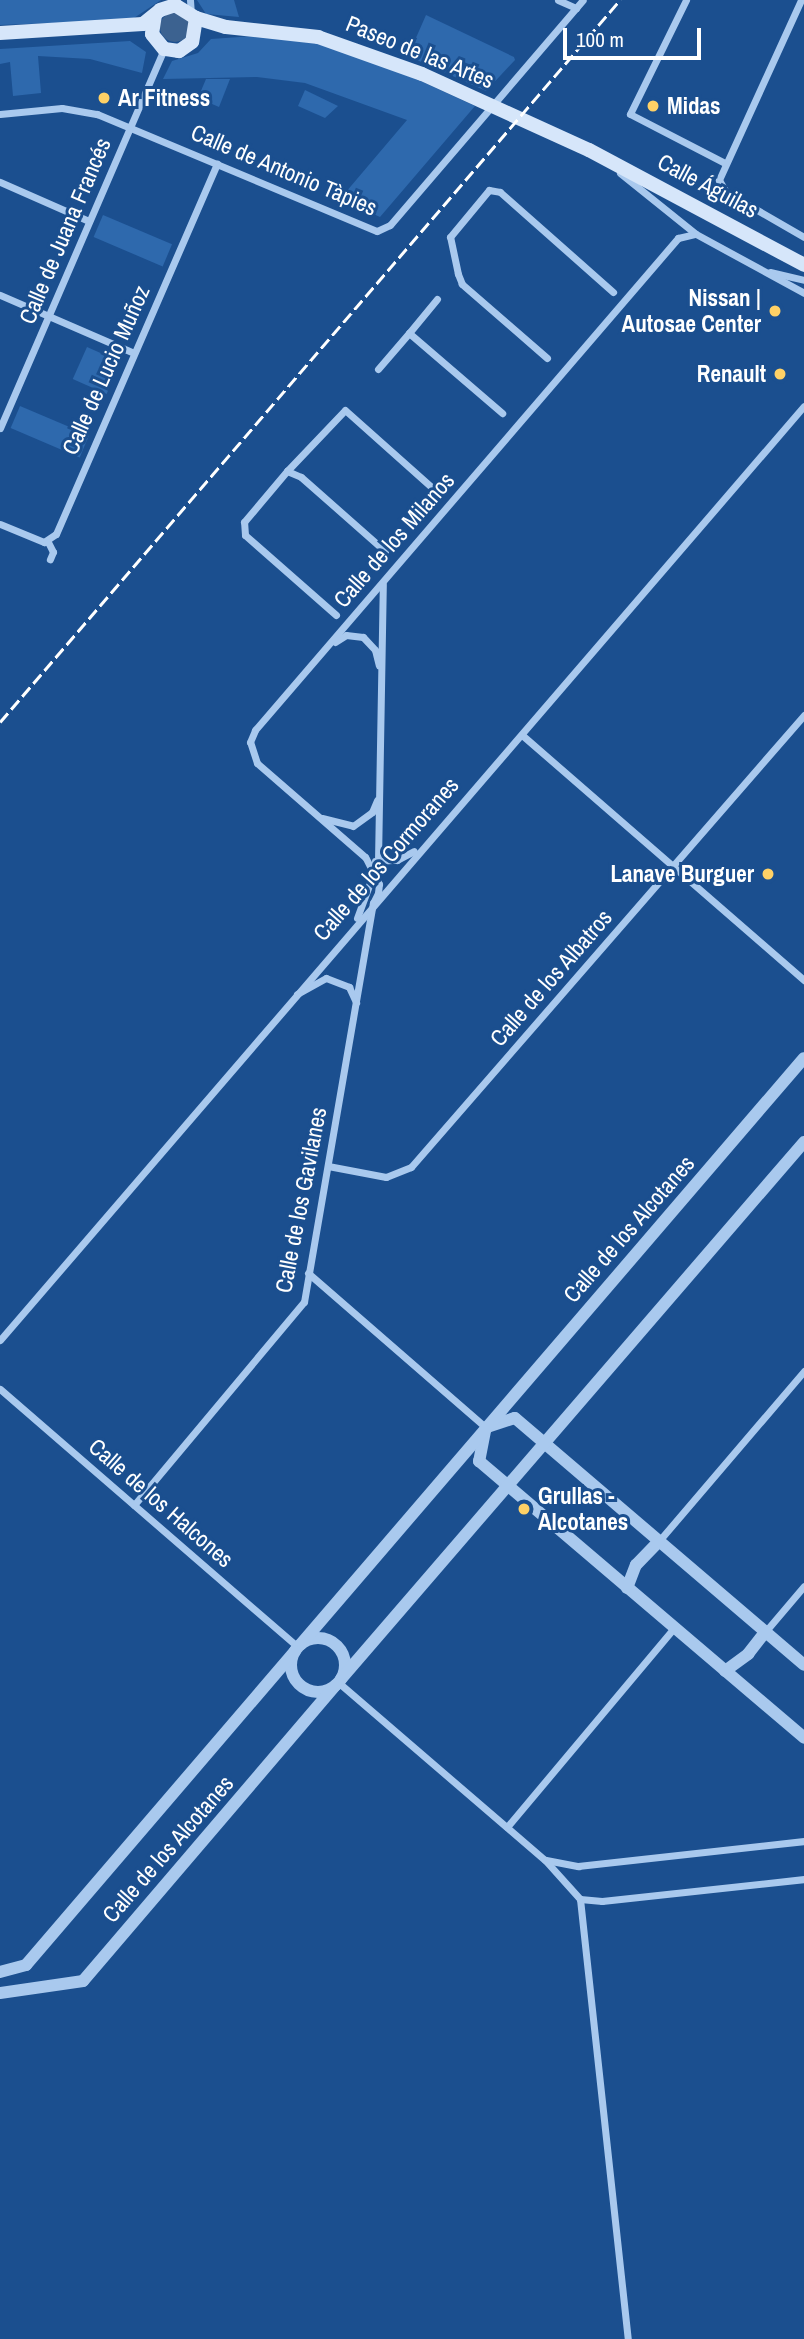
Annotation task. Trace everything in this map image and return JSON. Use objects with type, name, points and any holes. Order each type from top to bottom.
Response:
[{"type":"main road","points":[[0,33],[143,24],[178,3],[192,10],[194,39],[179,51],[164,48],[152,34],[135,31],[0,41]]},
{"type":"main road","name":"Paseo de las Artes","points":[[192,10],[226,27],[318,37],[422,74],[593,152]]},
{"type":"main road","points":[[152,34],[155,16]]},
{"type":"main road","name":"Paseo de las Artes","points":[[194,39],[226,27]]},
{"type":"main road","name":"Calle Águilas","points":[[593,152],[804,265]]},
{"type":"street","points":[[558,0],[579,3]]},
{"type":"street","points":[[686,0],[630,114],[725,163]]},
{"type":"street","points":[[801,0],[719,180],[726,192],[802,233]]},
{"type":"street","name":"Calle de Antonio Tàpies","points":[[0,114],[62,108],[97,114],[370,230],[390,226],[579,3]]},
{"type":"street","name":"Calle de Juana Francés","points":[[0,428],[3,414],[49,316],[164,48]]},
{"type":"street","points":[[593,152],[696,234],[804,293]]},
{"type":"street","name":"Calle de Lucio Muñoz","points":[[48,542],[217,163]]},
{"type":"street","points":[[0,182],[89,221]]},
{"type":"street","points":[[547,358],[462,284],[457,274],[450,237],[489,190],[500,192],[613,292]]},
{"type":"street","name":"Calle de los Milanos","points":[[365,857],[257,763],[250,742],[255,730],[678,238],[696,234]]},
{"type":"street","points":[[762,271],[804,280]]},
{"type":"street","points":[[0,295],[134,353]]},
{"type":"street","points":[[378,369],[437,299]]},
{"type":"street","points":[[409,333],[502,413]]},
{"type":"street","name":"Calle de los Cormoranes","points":[[0,1340],[355,923],[522,735],[804,406]]},
{"type":"street","points":[[336,615],[243,528],[287,471],[345,410],[437,492]]},
{"type":"street","points":[[287,471],[301,477],[385,551]]},
{"type":"street","points":[[0,524],[48,542],[53,552],[50,559]]},
{"type":"street","name":"Calle de los Gavilanes","points":[[355,923],[378,861],[383,583]]},
{"type":"street","name":"Calle de los Gavilanes","points":[[328,646],[346,635],[363,637],[375,650],[381,678]]},
{"type":"street","name":"Calle de los Albatros","points":[[328,1166],[386,1177],[411,1167],[804,715]]},
{"type":"street","points":[[522,735],[804,980]]},
{"type":"street","points":[[319,817],[353,826],[372,812],[379,796]]},
{"type":"street","points":[[365,857],[378,861],[397,860],[420,848]]},
{"type":"street","points":[[365,857],[374,872]]},
{"type":"street","name":"Calle de los Gavilanes","points":[[134,1505],[304,1302],[357,1011],[373,903],[379,884],[374,872]]},
{"type":"street","points":[[288,1001],[326,978],[349,986],[357,1011]]},
{"type":"street","name":"Calle de los Alcotanes","points":[[2,1972],[26,1965],[804,1058]]},
{"type":"street","name":"Calle de los Alcotanes","points":[[3,1993],[83,1981],[804,1142]]},
{"type":"street","points":[[308,1273],[485,1427]]},
{"type":"street","points":[[627,1588],[636,1565],[804,1371]]},
{"type":"street","name":"Calle de los Halcones","points":[[0,1389],[298,1647]]},
{"type":"street","points":[[485,1427],[515,1418],[804,1665]]},
{"type":"street","points":[[485,1427],[479,1461],[804,1738]]},
{"type":"street","points":[[725,1671],[748,1654],[804,1586]]},
{"type":"street","points":[[507,1827],[674,1628]]},
{"type":"street","points":[[317,1637],[333,1642],[346,1663],[339,1682],[320,1692],[304,1688],[293,1675],[298,1647],[317,1637]]},
{"type":"street","points":[[339,1682],[545,1860],[580,1899],[628,2339]]},
{"type":"street","points":[[545,1860],[578,1867],[804,1840]]},
{"type":"street","points":[[580,1899],[602,1901],[804,1879]]},
{"type":"shaded area","points":[[0,0],[161,0],[131,20],[0,25]]},
{"type":"shaded area","points":[[197,0],[234,0],[239,17],[206,14]]},
{"type":"shaded area","points":[[175,12],[186,16],[190,27],[186,38],[175,42],[164,38],[160,27],[164,16]]},
{"type":"shaded area","points":[[426,15],[514,57],[515,60],[486,91],[408,56]]},
{"type":"shaded area","points":[[254,36],[323,44],[377,61],[475,106],[380,217],[340,199],[407,120],[305,83],[257,77],[163,79],[172,61],[198,53],[211,39]]},
{"type":"shaded area","points":[[130,41],[146,52],[142,73],[90,59],[38,56],[41,93],[13,96],[10,62],[0,64],[0,49]]},
{"type":"shaded area","points":[[206,79],[230,79],[219,107],[198,98]]},
{"type":"shaded area","points":[[305,90],[338,106],[325,118],[298,106]]},
{"type":"shaded area","points":[[103,215],[172,244],[163,266],[94,237]]},
{"type":"shaded area","points":[[87,347],[121,362],[107,394],[73,379]]},
{"type":"shaded area","points":[[20,406],[89,435],[80,457],[11,428]]},
{"type":"railway","points":[[0,722],[620,0]]},
{"type":"place","name":"Ar Fitness","points":[[104,98]]},
{"type":"place","name":"Midas","points":[[653,106]]},
{"type":"place","name":"Nissan | Autosae Center","points":[[775,311]]},
{"type":"place","name":"Renault","points":[[780,374]]},
{"type":"place","name":"Lanave Burguer","points":[[768,874]]},
{"type":"place","name":"Grullas - Alcotanes","points":[[524,1509]]}]
